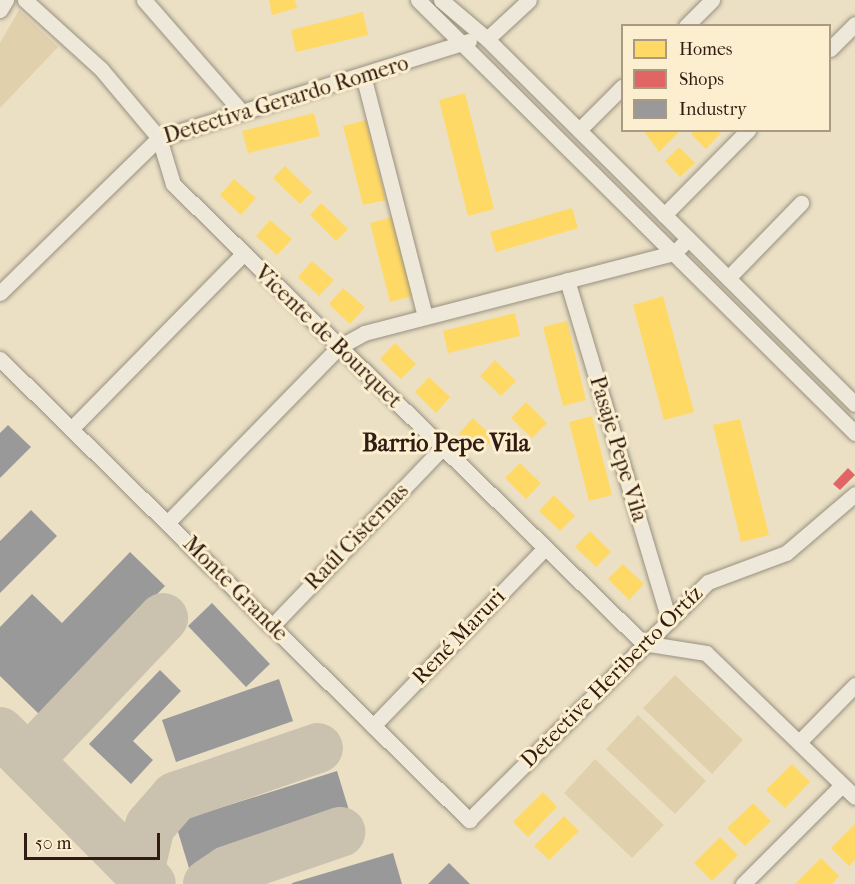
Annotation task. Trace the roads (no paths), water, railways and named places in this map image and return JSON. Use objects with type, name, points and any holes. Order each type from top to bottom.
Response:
[{"type":"street","points":[[0,10],[6,0]]},
{"type":"street","name":"Vicente de Bourquet","points":[[25,0],[101,69],[159,138],[173,184],[643,643]]},
{"type":"street","points":[[144,0],[242,111]]},
{"type":"street","points":[[418,0],[855,433]]},
{"type":"street","points":[[441,0],[487,39],[853,402],[836,414]]},
{"type":"street","points":[[487,39],[529,0]]},
{"type":"street","points":[[688,24],[712,0]]},
{"type":"street","points":[[831,48],[855,24]]},
{"type":"street","name":"Detectiva Gerardo Romero","points":[[0,293],[159,138],[461,42],[487,39]]},
{"type":"street","points":[[363,75],[425,316]]},
{"type":"street","points":[[579,130],[621,88]]},
{"type":"street","points":[[664,215],[746,132]]},
{"type":"street","points":[[582,162],[597,148]]},
{"type":"street","points":[[728,278],[801,203]]},
{"type":"street","points":[[167,523],[339,347],[364,333],[674,253],[688,239]]},
{"type":"street","points":[[71,429],[243,254]]},
{"type":"street","name":"Pasaje Pepe Vila","points":[[567,280],[669,618]]},
{"type":"street","name":"Monte Grande","points":[[0,359],[469,820]]},
{"type":"street","name":"Raúl Cisternas","points":[[272,626],[442,448]]},
{"type":"street","name":"Detective Heriberto Ortíz","points":[[469,820],[643,643],[708,582],[786,553],[855,494]]},
{"type":"street","name":"René Maruri","points":[[374,726],[545,548]]},
{"type":"street","points":[[643,643],[706,653],[855,797]]},
{"type":"street","points":[[799,742],[855,685]]},
{"type":"street","points":[[743,884],[842,784]]},
{"type":"district","name":"Barrio Pepe Vila","points":[[446,444]]}]
